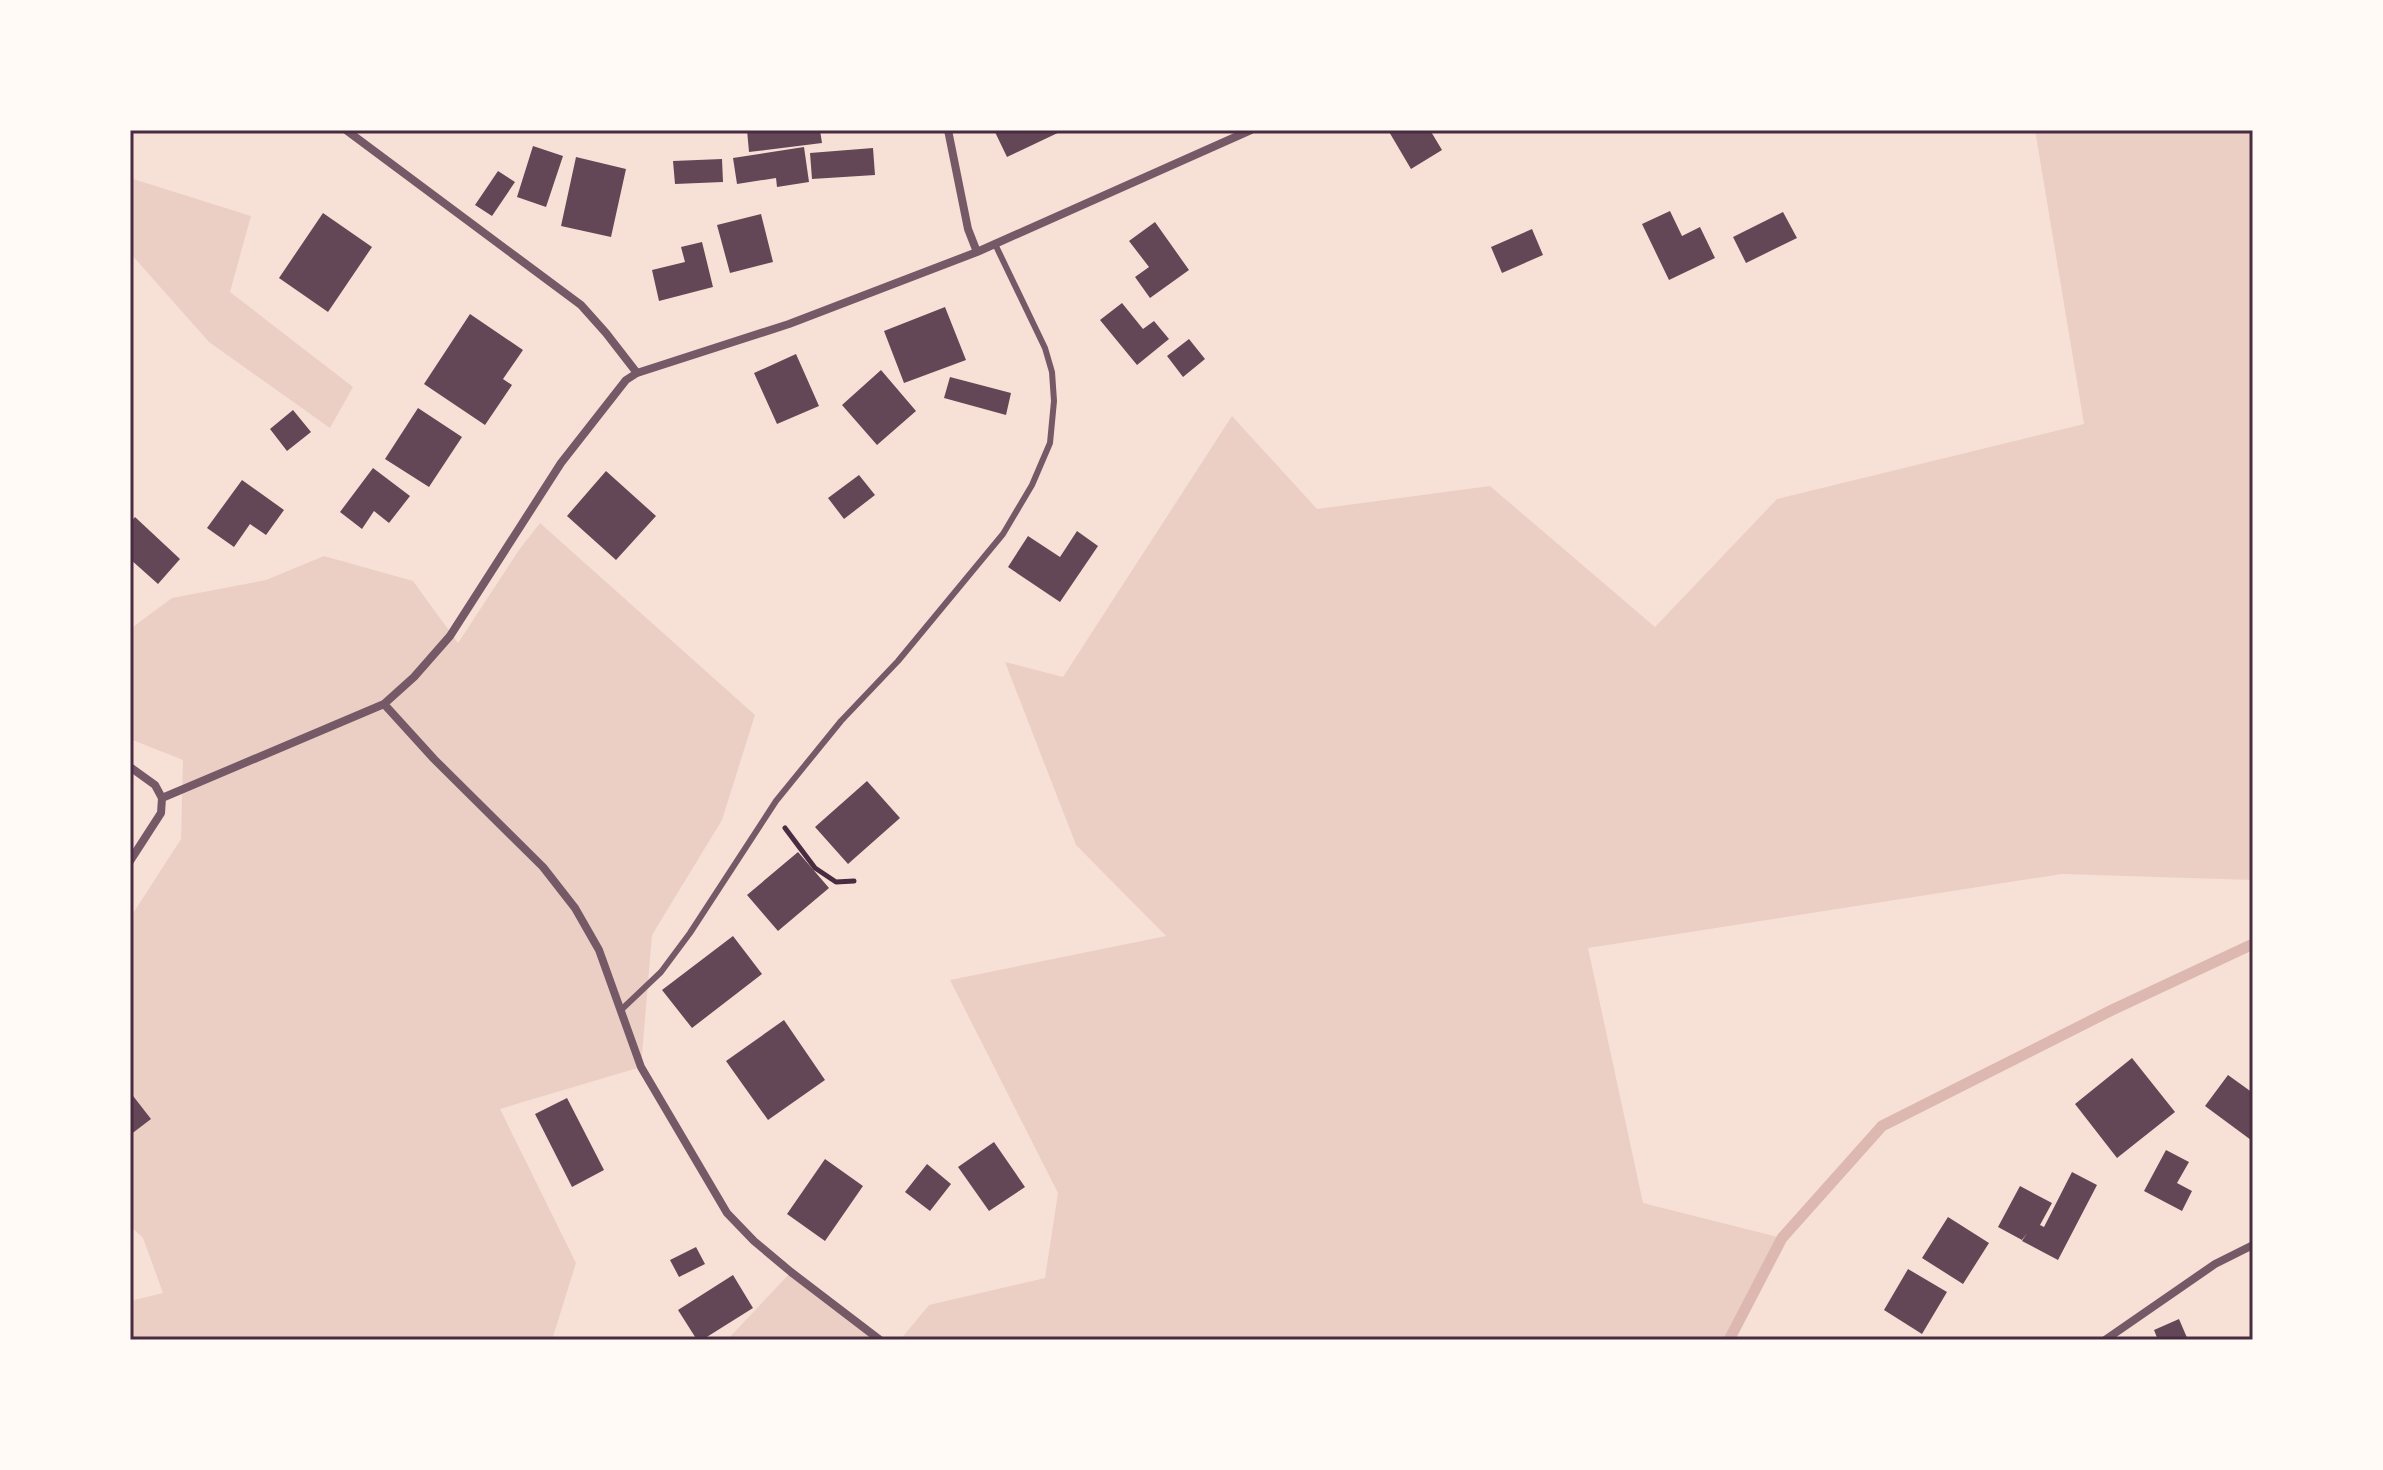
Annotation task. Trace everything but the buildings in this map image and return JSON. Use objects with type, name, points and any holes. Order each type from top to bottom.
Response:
[{"type":"street","points":[[346,130],[581,305],[637,373]]},
{"type":"street","points":[[948,130],[968,229],[977,252]]},
{"type":"street","points":[[162,798],[384,704],[414,677],[450,636],[561,463],[614,392],[637,373],[789,324],[977,252],[1251,130]]},
{"type":"street","points":[[384,704],[434,759],[543,867],[575,908],[599,950],[641,1067],[727,1213],[791,1272],[880,1340]]},
{"type":"street","points":[[130,767],[155,785],[162,798],[161,813],[130,861]]},
{"type":"street","points":[[2105,1340],[2215,1264],[2253,1245]]},
{"type":"lane","points":[[621,1010],[661,972],[776,801],[1003,534],[1032,485],[1050,443],[1054,401],[1052,372],[1045,348],[995,244]]},
{"type":"path","points":[[776,801],[780,820],[815,868],[836,882],[854,881]]},
{"type":"shaded area","points":[[2035,130],[2253,130],[2253,880],[2062,874],[1588,948],[1643,1203],[1782,1238],[1729,1340],[900,1340],[929,1305],[1045,1278],[1058,1193],[950,980],[1166,936],[1076,845],[1005,662],[1063,677],[1232,416],[1317,509],[1490,486],[1655,627],[1777,499],[2084,424]]},
{"type":"shaded area","points":[[130,178],[251,216],[230,292],[353,387],[330,428],[209,342],[130,253]]},
{"type":"shaded area","points":[[540,523],[755,715],[722,820],[652,935],[641,1067],[500,1109],[576,1263],[552,1340],[130,1340],[130,1301],[163,1293],[143,1238],[130,1226],[130,918],[181,839],[183,760],[130,739],[130,629],[172,598],[266,580],[324,556],[413,581],[458,643]]},
{"type":"shaded area","points":[[791,1272],[879,1340],[727,1340]]},
{"type":"waterway","points":[[1729,1340],[1782,1238],[1882,1126],[2112,1010],[2253,944]]}]
